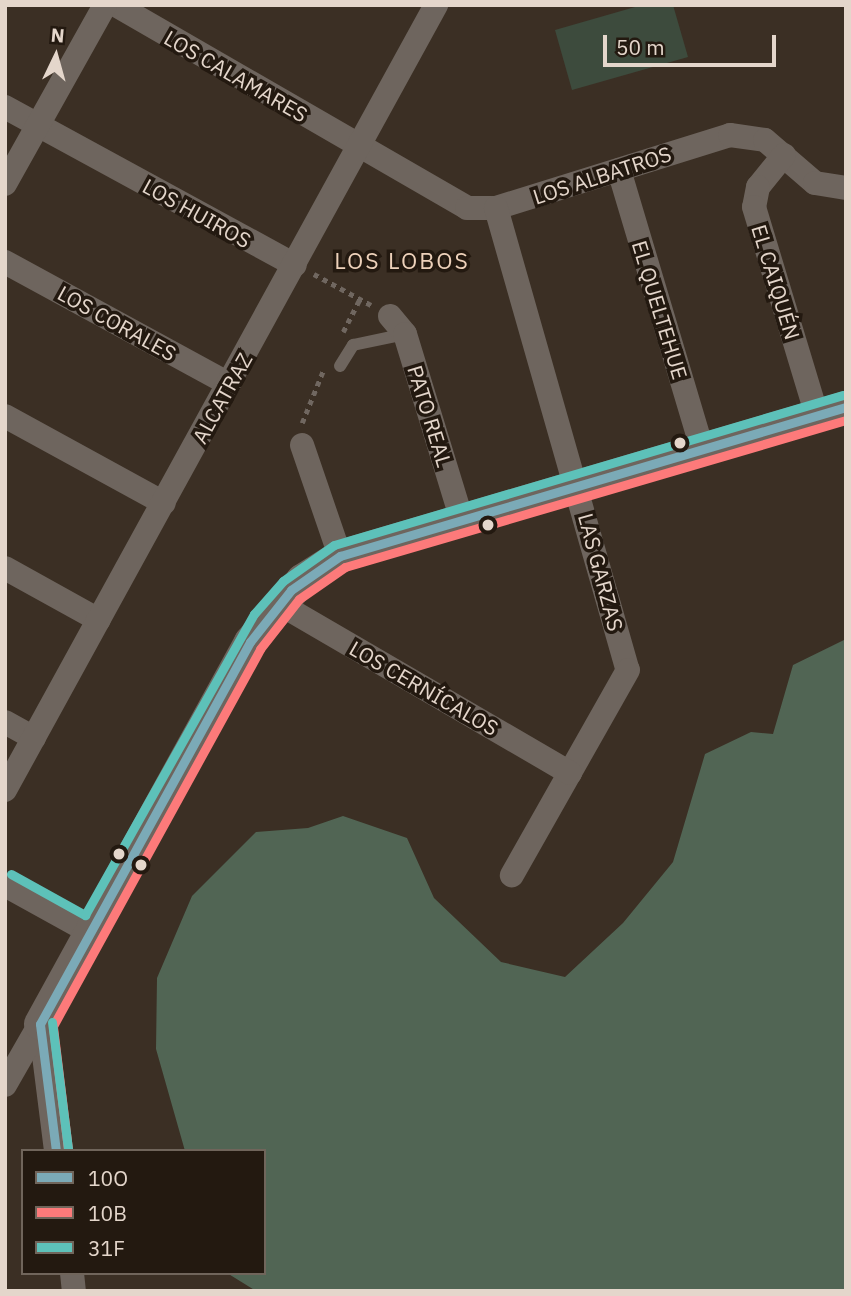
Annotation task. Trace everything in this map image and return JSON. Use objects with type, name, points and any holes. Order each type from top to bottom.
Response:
[{"type":"street","points":[[5,184],[105,5]]},
{"type":"street","name":"LOS CALAMARES","points":[[116,5],[356,146]]},
{"type":"street","name":"ALCATRAZ","points":[[5,790],[295,265],[356,146],[436,5]]},
{"type":"street","name":"LOS HUIROS","points":[[5,107],[295,265]]},
{"type":"street","name":"LOS ALBATROS","points":[[356,146],[458,205],[496,208],[730,135],[753,136],[784,155],[815,183],[846,188]]},
{"type":"street","name":"EL CAIQUÉN","points":[[784,155],[758,187],[754,207],[832,412]]},
{"type":"street","name":"EL QUELTEHUE","points":[[618,170],[702,449]]},
{"type":"street","name":"LAS GARZAS","points":[[496,208],[628,670],[512,875]]},
{"type":"street","name":"LOS CORALES","points":[[5,262],[229,384]]},
{"type":"street","name":"PATO REAL","points":[[398,325],[462,520]]},
{"type":"street","points":[[5,1085],[278,603],[340,556],[832,412]]},
{"type":"street","points":[[5,416],[164,503]]},
{"type":"street","points":[[302,446],[340,556]]},
{"type":"street","points":[[5,568],[99,620]]},
{"type":"street","name":"LOS CERNÍCALOS","points":[[278,603],[570,773]]},
{"type":"street","points":[[5,722],[34,738]]},
{"type":"street","points":[[5,885],[90,932]]},
{"type":"street","points":[[40,1024],[56,1149]]},
{"type":"lane","points":[[341,366],[353,345],[398,325]]},
{"type":"path","points":[[295,265],[398,325]]},
{"type":"green space","points":[[642,5],[673,5],[688,57],[572,90],[555,30]]},
{"type":"green space","points":[[846,639],[846,1291],[256,1291],[230,1275],[266,1275],[266,1149],[184,1149],[156,1049],[157,978],[192,896],[256,832],[308,828],[343,816],[407,838],[434,898],[501,962],[565,977],[623,923],[673,862],[705,754],[751,732],[773,734],[793,665]]},
{"type":"transit line","name":"31F","points":[[11,874],[85,915],[254,614],[283,581],[334,545],[843,395]]},
{"type":"transit line","name":"10O","points":[[56,1149],[40,1024],[250,642],[291,590],[340,556],[846,407]]},
{"type":"transit line","name":"10B","points":[[68,1149],[53,1026],[260,649],[299,599],[345,567],[846,420]]},
{"type":"transit line","name":"31F","points":[[52,1022],[68,1149]]},
{"type":"district","name":"LOS LOBOS","points":[[402,260]]}]
